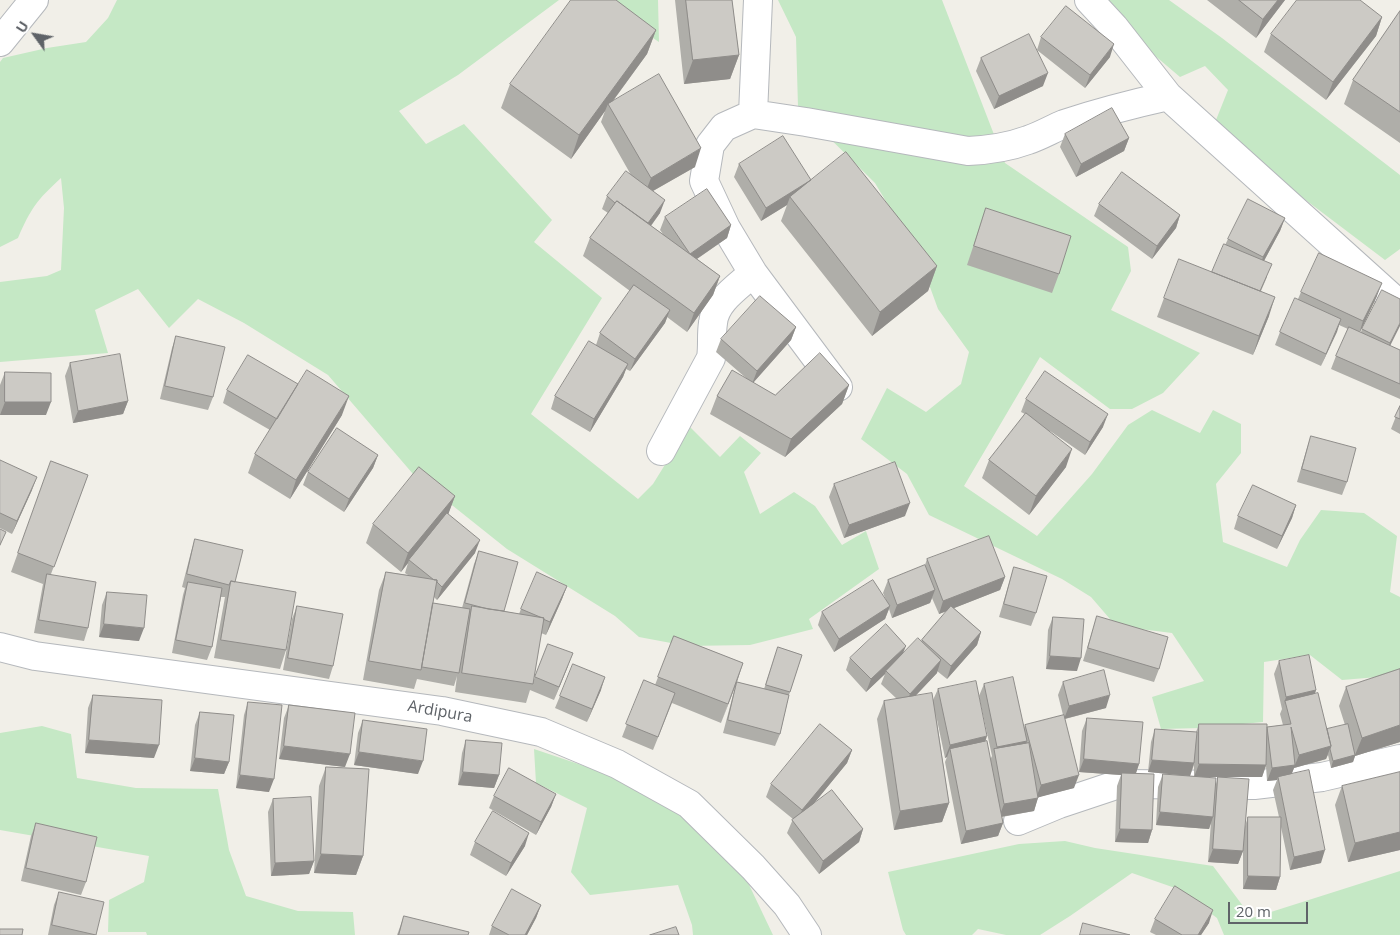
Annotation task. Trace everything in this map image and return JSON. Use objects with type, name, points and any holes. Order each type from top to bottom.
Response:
[{"type":"street","points":[[0,42],[34,0]]},
{"type":"street","points":[[753,114],[758,0]]},
{"type":"street","points":[[1089,0],[1114,27],[1168,96],[1400,305]]},
{"type":"street","points":[[840,390],[753,273],[726,228],[704,181],[710,145],[724,127],[753,114],[968,151],[990,150],[1030,139],[1061,125],[1120,106],[1168,96]]},
{"type":"street","points":[[661,451],[711,358],[713,322],[717,306],[753,273]]},
{"type":"street","name":"Ardipura","points":[[0,647],[35,656],[442,711],[541,732],[617,764],[689,804],[753,867],[787,905],[806,935]]},
{"type":"street","points":[[1018,821],[1058,804],[1119,784],[1254,785],[1322,777],[1400,759]]},
{"type":"green space","points":[[117,0],[559,0],[458,75],[399,111],[426,144],[464,124],[552,220],[534,242],[602,298],[531,414],[638,499],[653,484],[689,426],[720,457],[740,436],[761,453],[744,472],[760,514],[794,492],[815,506],[842,545],[866,531],[879,569],[809,619],[813,629],[750,645],[687,646],[639,637],[615,616],[507,549],[413,474],[328,375],[244,323],[198,299],[169,328],[138,289],[95,310],[108,353],[0,362],[0,282],[47,276],[61,270],[64,208],[61,178],[35,205],[18,238],[0,247],[0,62],[3,58],[86,42],[108,18]]},
{"type":"green space","points":[[595,0],[658,0],[659,42]]},
{"type":"green space","points":[[778,0],[942,0],[1005,163],[1128,247],[1131,271],[1111,310],[1200,353],[1163,393],[1132,409],[1110,409],[1040,357],[964,486],[1037,536],[1092,474],[1128,425],[1152,410],[1200,433],[1213,410],[1241,424],[1241,453],[1216,484],[1223,542],[1287,567],[1300,540],[1321,510],[1364,513],[1397,536],[1390,592],[1400,597],[1400,690],[1390,676],[1342,680],[1310,655],[1264,662],[1263,722],[1202,728],[1161,729],[1152,697],[1204,681],[1172,633],[1116,626],[1091,597],[1062,579],[929,515],[907,474],[861,439],[887,388],[926,412],[961,384],[969,352],[938,309],[919,257],[875,183],[798,107],[796,37]]},
{"type":"green space","points":[[1097,0],[1169,0],[1222,38],[1400,175],[1400,249],[1385,260],[1270,173],[1216,120],[1228,90],[1205,66],[1180,77],[1113,20]]},
{"type":"green space","points":[[42,726],[71,734],[77,778],[136,788],[218,789],[229,850],[246,896],[298,911],[353,912],[355,935],[147,935],[146,932],[108,932],[109,900],[144,882],[149,856],[0,830],[0,733]]},
{"type":"green space","points":[[534,749],[608,774],[680,812],[731,847],[773,935],[693,935],[692,925],[678,885],[590,895],[571,872],[587,808],[536,783]]},
{"type":"green space","points":[[1065,841],[1095,848],[1213,866],[1252,918],[1400,871],[1400,935],[1224,935],[1217,918],[1178,889],[1132,873],[1040,935],[1006,935],[978,929],[972,935],[906,935],[903,930],[888,872],[1019,844]]},
{"type":"building","points":[[571,0],[616,0],[656,30],[579,135],[510,84]]},
{"type":"building","points":[[686,0],[732,0],[739,55],[693,60]]},
{"type":"building","points":[[1239,0],[1278,0],[1263,19]]},
{"type":"building","points":[[1297,0],[1360,0],[1382,17],[1333,82],[1271,34]]},
{"type":"building","points":[[1066,6],[1114,44],[1090,75],[1041,37]]},
{"type":"building","points":[[1400,11],[1400,112],[1353,80]]},
{"type":"building","points":[[1029,34],[1048,73],[999,96],[981,58]]},
{"type":"building","points":[[659,74],[701,148],[651,178],[608,104]]},
{"type":"building","points":[[1112,108],[1129,138],[1081,164],[1065,134]]},
{"type":"building","points":[[783,136],[811,180],[766,208],[739,164]]},
{"type":"building","points":[[846,152],[937,266],[880,312],[790,197]]},
{"type":"building","points":[[626,171],[665,200],[648,223],[607,196]]},
{"type":"building","points":[[1122,172],[1180,215],[1157,246],[1099,204]]},
{"type":"building","points":[[707,189],[731,225],[690,254],[665,217]]},
{"type":"building","points":[[1248,199],[1285,218],[1263,257],[1228,239]]},
{"type":"building","points":[[617,201],[720,276],[694,313],[590,238]]},
{"type":"building","points":[[986,208],[1071,236],[1059,274],[974,246]]},
{"type":"building","points":[[1224,244],[1272,264],[1260,291],[1212,272]]},
{"type":"building","points":[[1319,253],[1382,283],[1363,321],[1301,292]]},
{"type":"building","points":[[1179,259],[1275,297],[1259,336],[1164,298]]},
{"type":"building","points":[[634,285],[670,310],[635,359],[600,333]]},
{"type":"building","points":[[1382,290],[1400,299],[1400,323],[1390,343],[1362,329]]},
{"type":"building","points":[[760,296],[796,327],[757,371],[721,339]]},
{"type":"building","points":[[1295,298],[1341,319],[1326,354],[1280,332]]},
{"type":"building","points":[[1349,327],[1400,350],[1400,384],[1336,356]]},
{"type":"building","points":[[176,336],[225,347],[213,397],[165,386]]},
{"type":"building","points":[[589,341],[628,364],[594,419],[555,396]]},
{"type":"building","points":[[820,353],[849,385],[791,439],[717,396],[732,370],[775,395]]},
{"type":"building","points":[[120,354],[128,401],[78,411],[70,363]]},
{"type":"building","points":[[248,355],[298,384],[277,419],[227,390]]},
{"type":"building","points":[[307,370],[349,396],[296,480],[255,454]]},
{"type":"building","points":[[1045,371],[1108,414],[1090,442],[1026,399]]},
{"type":"building","points":[[5,372],[51,373],[51,402],[5,402]]},
{"type":"building","points":[[1400,406],[1400,419],[1395,417]]},
{"type":"building","points":[[1026,413],[1072,449],[1036,496],[989,460]]},
{"type":"building","points":[[337,428],[378,455],[349,499],[308,472]]},
{"type":"building","points":[[1311,436],[1356,448],[1347,482],[1302,469]]},
{"type":"building","points":[[0,460],[37,477],[17,521],[0,513]]},
{"type":"building","points":[[51,461],[88,475],[54,567],[18,553]]},
{"type":"building","points":[[895,462],[910,503],[849,525],[834,484]]},
{"type":"building","points":[[419,467],[455,496],[408,553],[373,524]]},
{"type":"building","points":[[1253,485],[1296,505],[1282,536],[1238,516]]},
{"type":"building","points":[[447,513],[480,540],[442,587],[437,580],[434,580],[409,560]]},
{"type":"building","points":[[0,529],[6,532],[0,545]]},
{"type":"building","points":[[989,536],[1005,577],[943,601],[927,559]]},
{"type":"building","points":[[195,539],[243,550],[235,582],[231,581],[229,585],[187,574]]},
{"type":"building","points":[[479,551],[518,562],[504,611],[465,603]]},
{"type":"building","points":[[925,565],[935,590],[897,605],[888,580]]},
{"type":"building","points":[[1014,567],[1047,576],[1036,613],[1004,604]]},
{"type":"building","points":[[386,572],[437,580],[421,670],[369,661]]},
{"type":"building","points":[[537,572],[567,586],[550,622],[521,609]]},
{"type":"building","points":[[47,574],[96,582],[88,628],[39,620]]},
{"type":"building","points":[[873,580],[890,606],[839,639],[822,612]]},
{"type":"building","points":[[231,581],[296,592],[286,650],[221,640]]},
{"type":"building","points":[[188,582],[222,588],[212,647],[176,640]]},
{"type":"building","points":[[107,592],[147,595],[144,628],[104,624]]},
{"type":"building","points":[[433,603],[470,609],[459,673],[422,667]]},
{"type":"building","points":[[297,606],[343,614],[333,666],[288,658]]},
{"type":"building","points":[[472,606],[544,618],[533,684],[462,673]]},
{"type":"building","points":[[951,606],[981,632],[951,666],[922,640]]},
{"type":"building","points":[[1097,616],[1168,637],[1159,669],[1088,648]]},
{"type":"building","points":[[1053,617],[1084,619],[1081,658],[1050,656]]},
{"type":"building","points":[[886,624],[906,646],[871,679],[850,658]]},
{"type":"building","points":[[674,636],[743,663],[728,704],[658,677]]},
{"type":"building","points":[[918,638],[941,660],[910,694],[886,671]]},
{"type":"building","points":[[548,644],[573,653],[559,687],[535,677]]},
{"type":"building","points":[[778,647],[802,655],[790,692],[766,685]]},
{"type":"building","points":[[1309,655],[1316,690],[1286,697],[1279,661]]},
{"type":"building","points":[[573,664],[605,677],[592,709],[560,696]]},
{"type":"building","points":[[1400,669],[1400,725],[1362,738],[1346,687]]},
{"type":"building","points":[[1104,670],[1110,695],[1069,706],[1063,682]]},
{"type":"building","points":[[1013,677],[1027,741],[997,747],[984,684]]},
{"type":"building","points":[[644,680],[675,693],[658,737],[626,724]]},
{"type":"building","points":[[976,681],[987,736],[950,745],[938,689]]},
{"type":"building","points":[[737,682],[789,695],[780,734],[728,720]]},
{"type":"building","points":[[932,693],[949,803],[900,811],[884,701]]},
{"type":"building","points":[[1318,693],[1331,746],[1299,755],[1291,727],[1295,765],[1272,768],[1267,727],[1291,724],[1285,701]]},
{"type":"building","points":[[93,695],[162,700],[159,745],[89,740]]},
{"type":"building","points":[[248,702],[282,705],[274,779],[240,775]]},
{"type":"building","points":[[289,705],[355,713],[350,754],[284,746]]},
{"type":"building","points":[[200,712],[234,715],[229,762],[195,758]]},
{"type":"building","points":[[1064,715],[1079,775],[1041,785],[1025,725]]},
{"type":"building","points":[[1087,718],[1143,722],[1139,764],[1084,759]]},
{"type":"building","points":[[363,720],[427,729],[423,761],[359,752]]},
{"type":"building","points":[[820,724],[852,750],[802,810],[771,784]]},
{"type":"building","points":[[1199,724],[1267,724],[1266,765],[1199,764]]},
{"type":"building","points":[[1348,724],[1355,755],[1333,761],[1327,729]]},
{"type":"building","points":[[1155,729],[1197,732],[1194,763],[1152,760]]},
{"type":"building","points":[[466,740],[502,743],[499,775],[463,772]]},
{"type":"building","points":[[987,741],[1003,823],[966,831],[950,749]]},
{"type":"building","points":[[1029,743],[1038,798],[1004,804],[994,749]]},
{"type":"building","points":[[326,767],[369,769],[363,856],[321,854]]},
{"type":"building","points":[[509,768],[556,794],[541,822],[494,796]]},
{"type":"building","points":[[1309,770],[1325,850],[1294,857],[1278,777]]},
{"type":"building","points":[[1400,772],[1400,832],[1355,843],[1342,786]]},
{"type":"building","points":[[1122,773],[1154,774],[1152,830],[1120,829]]},
{"type":"building","points":[[1163,774],[1216,778],[1213,817],[1160,812]]},
{"type":"building","points":[[1218,777],[1249,779],[1243,851],[1213,849]]},
{"type":"building","points":[[832,790],[863,829],[823,861],[792,820]]},
{"type":"building","points":[[311,797],[314,861],[275,863],[273,799]]},
{"type":"building","points":[[493,811],[529,833],[511,863],[475,842]]},
{"type":"building","points":[[1248,817],[1281,817],[1280,877],[1248,876]]},
{"type":"building","points":[[36,823],[97,837],[86,882],[26,868]]},
{"type":"building","points":[[1175,886],[1213,910],[1198,935],[1182,935],[1155,919]]},
{"type":"building","points":[[512,889],[541,905],[525,935],[509,935],[492,926]]},
{"type":"building","points":[[59,892],[104,902],[96,935],[52,925]]},
{"type":"building","points":[[404,916],[469,932],[468,935],[399,935]]},
{"type":"building","points":[[1083,923],[1130,935],[1080,935]]},
{"type":"building","points":[[676,927],[679,935],[650,935]]},
{"type":"building","points":[[0,929],[23,929],[22,935],[0,935]]}]
